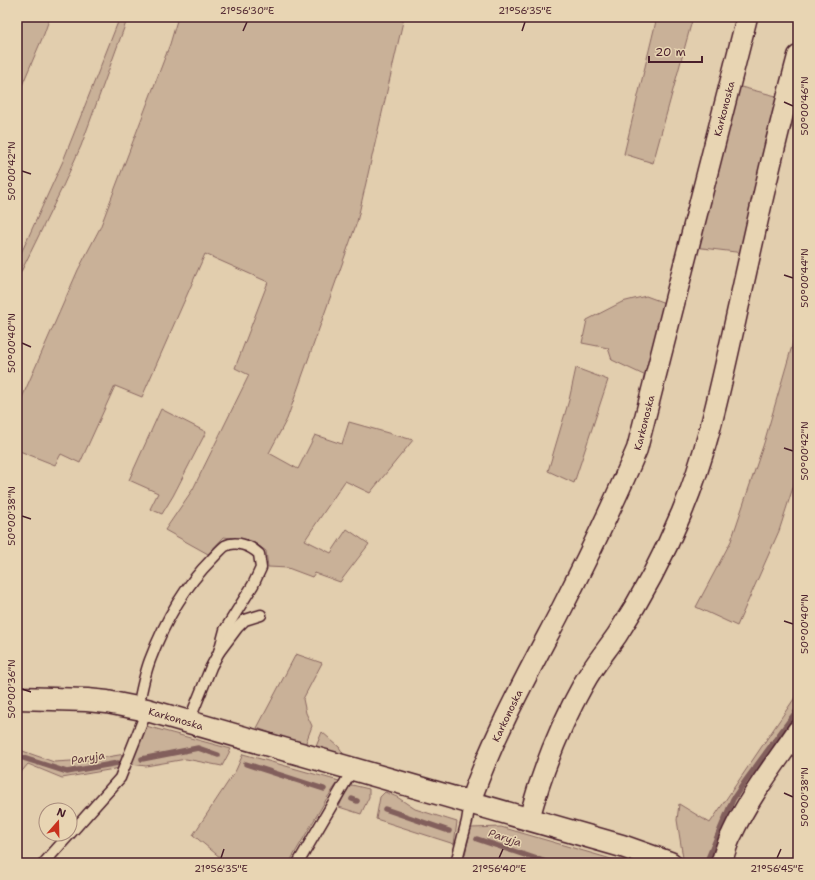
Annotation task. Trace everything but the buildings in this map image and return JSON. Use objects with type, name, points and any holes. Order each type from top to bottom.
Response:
[{"type":"street","name":"Karkonoska","points":[[470,802],[478,777],[516,695],[559,614],[618,493],[637,449],[747,17]]},
{"type":"street","points":[[529,819],[539,782],[567,715],[585,680],[616,636],[647,585],[682,512],[716,405],[783,111],[798,56]]},
{"type":"street","name":"Karkonoska","points":[[17,698],[87,700],[142,709],[189,721],[622,846],[664,862]]},
{"type":"street","points":[[721,863],[731,834],[760,783],[798,730]]},
{"type":"lane","points":[[44,863],[120,778],[142,709],[149,662],[171,611],[191,583],[208,563],[226,546],[240,544],[254,549],[259,554],[261,568],[225,630],[219,652]]},
{"type":"lane","points":[[189,721],[211,667],[219,652],[236,628],[245,620],[261,615]]},
{"type":"lane","points":[[298,863],[353,769]]},
{"type":"lane","points":[[456,863],[467,821],[470,802]]},
{"type":"shaded area","points":[[17,17],[50,17],[17,97]]},
{"type":"shaded area","points":[[120,17],[128,17],[81,146],[17,280],[17,262],[63,161]]},
{"type":"shaded area","points":[[178,17],[404,17],[357,222],[287,419],[269,453],[298,469],[315,435],[342,444],[349,422],[413,440],[370,493],[345,481],[305,540],[331,553],[347,529],[369,544],[340,582],[315,573],[312,577],[288,568],[268,567],[266,551],[252,541],[224,537],[208,554],[165,530],[193,489],[249,375],[235,368],[268,282],[205,254],[142,397],[115,386],[80,463],[61,454],[55,465],[17,450],[17,409],[78,270],[100,228],[170,44]]},
{"type":"shaded area","points":[[657,17],[693,17],[653,163],[624,154]]},
{"type":"shaded area","points":[[737,86],[780,97],[744,253],[694,247]]},
{"type":"shaded area","points":[[646,296],[665,303],[648,377],[612,360],[608,348],[582,343],[587,320],[622,302]]},
{"type":"shaded area","points":[[796,326],[798,326],[798,472],[779,531],[737,626],[696,607],[731,541],[764,443],[792,346]]},
{"type":"shaded area","points":[[576,368],[608,380],[574,483],[548,471],[569,400]]},
{"type":"shaded area","points":[[161,409],[206,432],[162,514],[150,509],[158,493],[129,480]]},
{"type":"shaded area","points":[[296,654],[322,663],[303,699],[306,713],[312,726],[305,745],[257,728]]},
{"type":"shaded area","points":[[798,693],[798,724],[715,863],[696,863],[683,858],[677,820],[679,804],[710,823]]},
{"type":"shaded area","points":[[146,726],[231,749],[222,766],[186,759],[146,766],[130,764]]},
{"type":"shaded area","points":[[322,732],[339,747],[348,761],[315,749]]},
{"type":"shaded area","points":[[17,749],[54,762],[89,760],[125,754],[120,768],[62,778],[28,764],[17,777]]},
{"type":"shaded area","points":[[243,754],[339,781],[327,798],[289,863],[227,863],[193,835],[236,770]]},
{"type":"shaded area","points":[[352,785],[369,789],[369,797],[361,814],[339,807],[347,788]]},
{"type":"shaded area","points":[[385,792],[397,797],[415,809],[457,822],[454,844],[376,819],[380,797]]},
{"type":"shaded area","points":[[501,827],[625,863],[463,863],[471,828]]},
{"type":"shaded area","points":[[798,849],[798,863],[788,863]]},
{"type":"waterway","points":[[707,861],[733,799],[798,709]]},
{"type":"waterway","name":"Paryja","points":[[142,759],[198,748],[218,755]]},
{"type":"waterway","name":"Paryja","points":[[17,756],[67,772],[118,763]]},
{"type":"waterway","name":"Paryja","points":[[246,764],[324,789]]},
{"type":"waterway","name":"Paryja","points":[[352,799],[357,801]]},
{"type":"waterway","name":"Paryja","points":[[385,809],[449,831]]},
{"type":"waterway","name":"Paryja","points":[[477,839],[549,863]]}]
